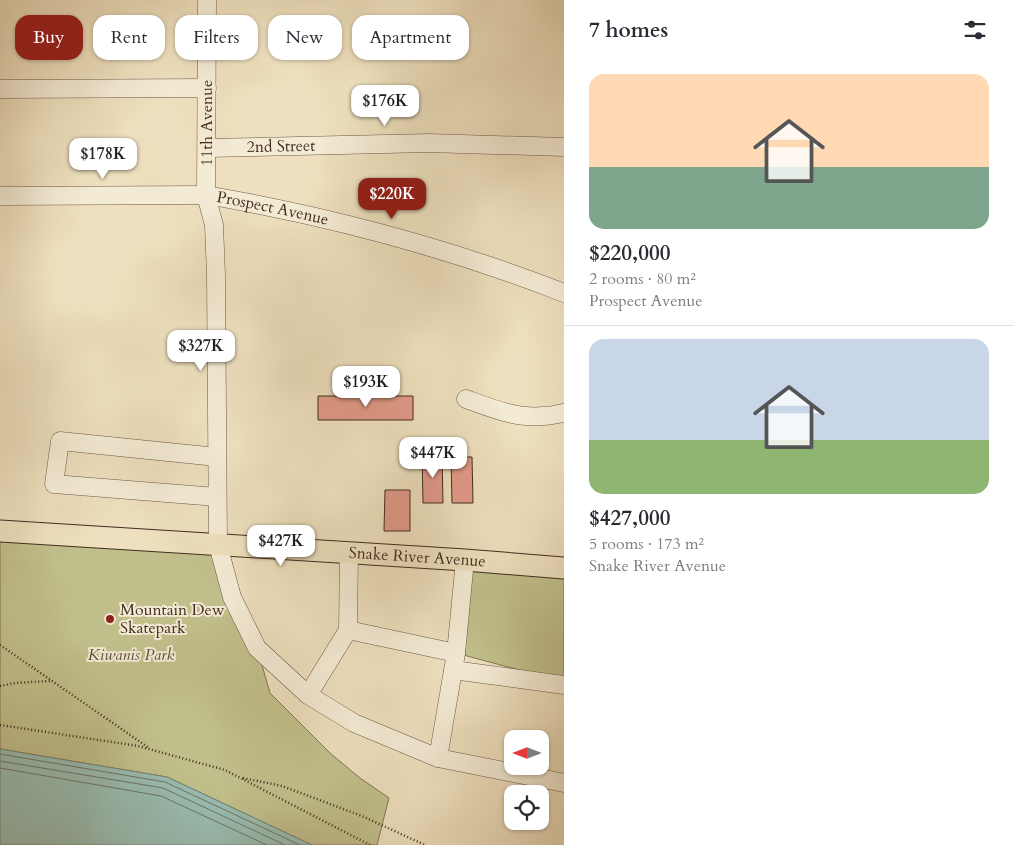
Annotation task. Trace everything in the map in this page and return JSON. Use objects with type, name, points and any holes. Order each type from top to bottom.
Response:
[{"type":"main road","name":"Snake River Avenue","points":[[0,531],[349,552],[564,568]]},
{"type":"street","name":"11th Avenue","points":[[207,0],[206,195],[214,225],[216,275],[218,545],[232,597],[257,648],[308,695],[354,723],[438,758],[564,782]]},
{"type":"street","points":[[0,89],[207,88]]},
{"type":"street","name":"2nd Street","points":[[207,148],[429,142],[564,147]]},
{"type":"street","name":"Prospect Avenue","points":[[0,196],[206,195],[340,222],[468,258],[564,293]]},
{"type":"street","points":[[466,399],[500,411],[520,415],[542,416],[564,413]]},
{"type":"street","points":[[217,457],[60,441],[54,484],[218,497]]},
{"type":"street","points":[[308,695],[348,630],[349,552]]},
{"type":"street","points":[[438,758],[455,661],[466,560]]},
{"type":"street","points":[[348,630],[455,661],[564,686]]},
{"type":"path","points":[[0,646],[152,750]]},
{"type":"path","points":[[0,686],[51,680]]},
{"type":"path","points":[[0,725],[138,746],[225,770],[370,845]]},
{"type":"path","points":[[239,778],[282,786],[362,816],[425,845]]},
{"type":"green space","name":"Kiwanis Park","points":[[0,531],[218,545],[257,648],[270,693],[330,753],[360,778],[389,798],[377,845],[312,845],[167,777],[0,749]]},
{"type":"green space","points":[[472,561],[564,578],[564,682],[456,653]]},
{"type":"water","points":[[0,749],[167,777],[312,845],[0,845]]},
{"type":"building","points":[[318,396],[413,396],[413,420],[318,420]]},
{"type":"building","points":[[442,454],[443,503],[423,503],[422,455]]},
{"type":"building","points":[[451,457],[472,457],[473,503],[452,503]]},
{"type":"building","points":[[385,490],[410,490],[410,531],[384,531]]},
{"type":"place","name":"Mountain Dew Skatepark","points":[[110,619]]}]
